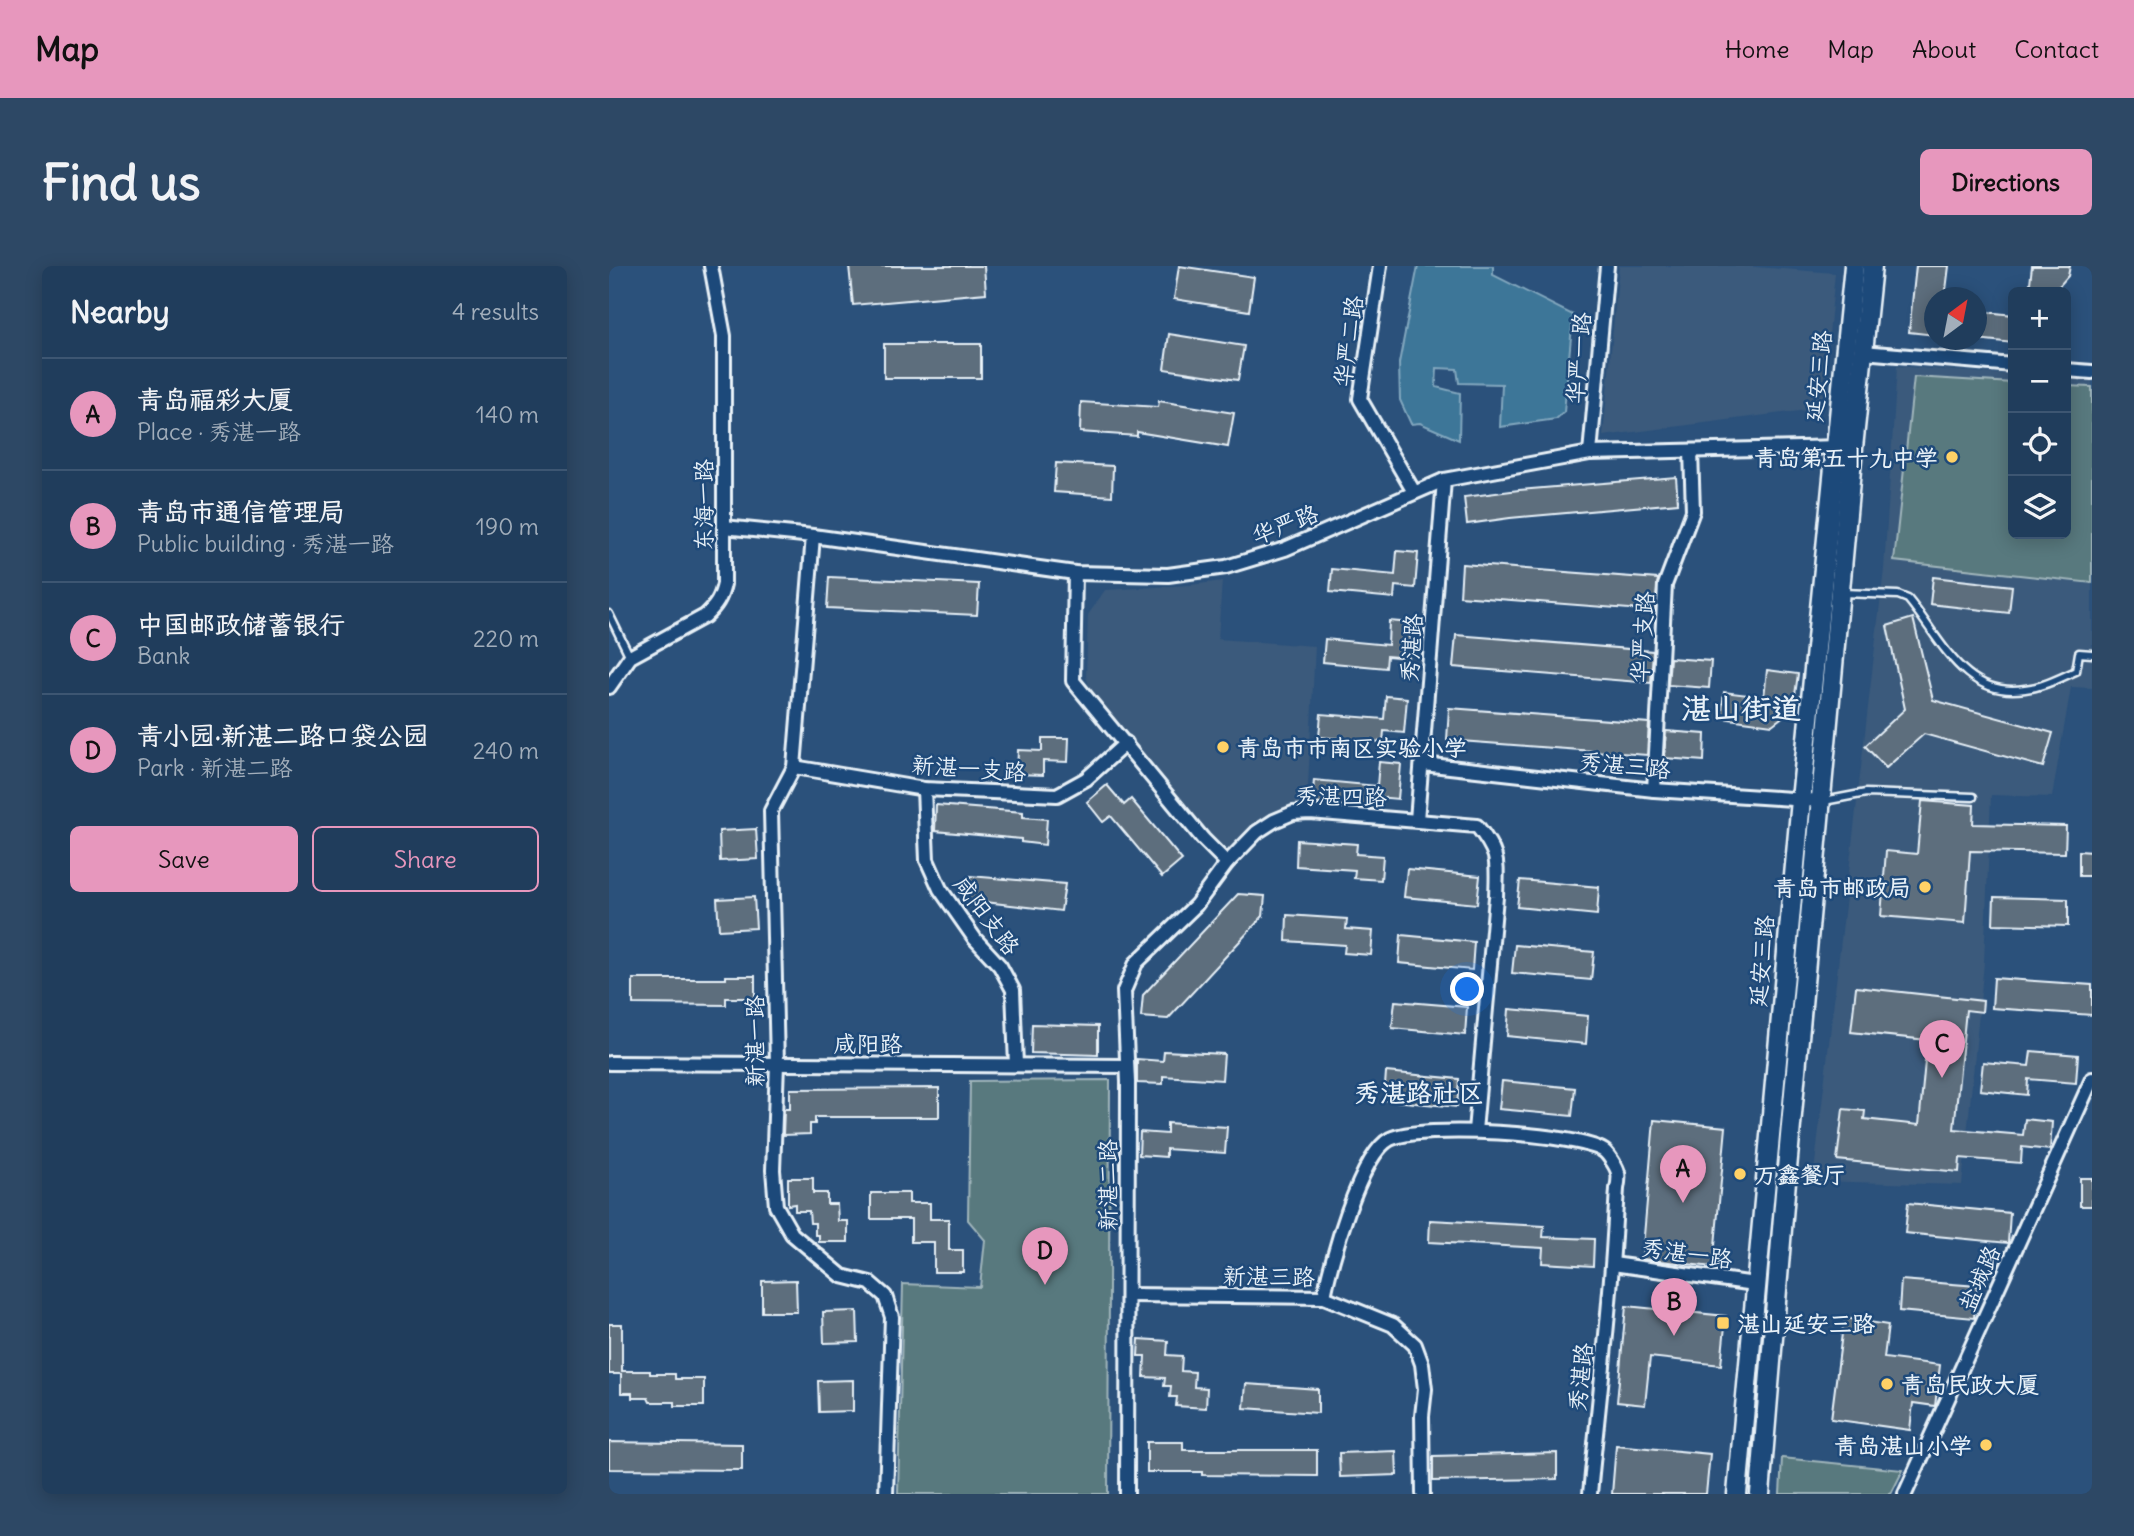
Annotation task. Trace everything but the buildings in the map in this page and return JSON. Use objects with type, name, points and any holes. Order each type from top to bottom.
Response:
[{"type":"main road","name":"延安三路","points":[[1760,1494],[1840,593],[1844,447],[1854,266]]},
{"type":"main road","name":"延安三路","points":[[1737,1494],[1801,800],[1844,447],[1863,352],[1872,266]]},
{"type":"street","name":"东海一路","points":[[609,687],[630,657],[705,616],[721,597],[724,584],[723,336],[711,266]]},
{"type":"street","name":"华严二路","points":[[1380,266],[1360,399],[1415,492]]},
{"type":"street","name":"华严一路","points":[[1590,453],[1607,266]]},
{"type":"street","points":[[1863,352],[2008,365]]},
{"type":"street","points":[[2071,370],[2092,372]]},
{"type":"street","name":"华严路","points":[[724,527],[813,536],[1075,573],[1168,575],[1226,567],[1285,549],[1444,480],[1590,453],[1844,447]]},
{"type":"street","name":"华严支路","points":[[1654,790],[1665,585],[1693,511],[1691,451]]},
{"type":"street","name":"秀湛路","points":[[1417,820],[1444,480]]},
{"type":"street","name":"新湛一路","points":[[813,536],[794,767],[771,811],[777,1063],[773,1170],[776,1206],[792,1234],[842,1276],[870,1283],[885,1296],[891,1317],[886,1494]]},
{"type":"street","points":[[1075,573],[1073,681],[1203,839],[1227,863]]},
{"type":"street","name":"新湛一支路","points":[[794,767],[925,789],[1057,795],[1086,779],[1126,743]]},
{"type":"street","name":"秀湛三路","points":[[1423,764],[1654,790],[1822,801]]},
{"type":"street","name":"咸阳支路","points":[[925,789],[927,860],[935,880],[975,939],[1000,965],[1013,990],[1016,1065]]},
{"type":"street","name":"秀湛四路","points":[[1196,905],[1227,863],[1257,832],[1293,813],[1398,818],[1477,826],[1490,843],[1497,861],[1486,1024],[1475,1131]]},
{"type":"street","name":"新湛二路","points":[[1127,1494],[1127,1066],[1124,991],[1136,963],[1196,905]]},
{"type":"street","name":"咸阳路","points":[[609,1062],[1127,1066]]},
{"type":"street","name":"盐城路","points":[[1905,1494],[2092,1079]]},
{"type":"street","name":"秀湛路","points":[[1324,1297],[1330,1264],[1346,1215],[1365,1172],[1388,1139],[1416,1133],[1475,1131],[1576,1141],[1605,1152],[1618,1172],[1613,1265],[1590,1494]]},
{"type":"street","name":"秀湛一路","points":[[1613,1265],[1755,1284]]},
{"type":"street","name":"新湛三路","points":[[1128,1295],[1324,1297],[1393,1325],[1415,1345],[1422,1364],[1425,1389],[1422,1416],[1423,1494]]},
{"type":"lane","points":[[1840,593],[1898,595],[1908,599],[1957,665],[1982,684],[1997,688],[2025,690],[2045,684],[2076,671],[2078,653],[2092,654]]},
{"type":"lane","points":[[609,614],[630,657]]},
{"type":"lane","points":[[1822,801],[1866,793],[1973,797]]},
{"type":"shaded area","points":[[1418,266],[1493,266],[1493,275],[1573,315],[1564,412],[1556,419],[1500,427],[1502,384],[1459,383],[1457,369],[1437,368],[1436,387],[1460,393],[1459,440],[1420,423],[1411,424],[1400,400],[1399,363]]},
{"type":"shaded area","points":[[1619,266],[1744,266],[1835,273],[1822,408],[1603,436]]},
{"type":"shaded area","points":[[1897,366],[2008,375],[2008,539],[2071,539],[2071,379],[2092,380],[2092,688],[2071,687],[2052,797],[1991,795],[1984,963],[1962,1185],[1813,1181],[1884,569]]},
{"type":"shaded area","name":"青岛市市南区实验小学","points":[[1222,581],[1218,639],[1315,646],[1307,806],[1289,809],[1255,824],[1228,850],[1210,840],[1090,689],[1086,676],[1088,615],[1105,590]]},
{"type":"green space","name":"青岛第五十九中学","points":[[1914,377],[2008,383],[2008,539],[2071,539],[2071,386],[2092,387],[2092,583],[1894,561]]},
{"type":"green space","points":[[1110,1080],[1108,1494],[898,1494],[903,1284],[980,1287],[985,1240],[968,1220],[970,1081]]},
{"type":"green space","points":[[1782,1458],[1903,1470],[1891,1494],[1780,1494]]},
{"type":"place","name":"青岛第五十九中学","points":[[1952,457]]},
{"type":"place","name":"青岛市市南区实验小学","points":[[1223,747]]},
{"type":"place","name":"青岛市邮政局","points":[[1925,887]]},
{"type":"place","name":"中国邮政储蓄银行","points":[[1942,1078]]},
{"type":"place","name":"万鑫餐厅","points":[[1740,1174]]},
{"type":"place","name":"青岛福彩大厦","points":[[1683,1203]]},
{"type":"place","name":"青小园·新湛二路口袋公园","points":[[1045,1285]]},
{"type":"place","name":"湛山延安三路","points":[[1723,1323]]},
{"type":"place","name":"青岛市通信管理局","points":[[1674,1336]]},
{"type":"place","name":"青岛民政大厦","points":[[1887,1384]]},
{"type":"place","name":"青岛湛山小学","points":[[1986,1445]]},
{"type":"district","name":"湛山街道","points":[[1741,708]]},
{"type":"district","name":"秀湛路社区","points":[[1419,1092]]}]
